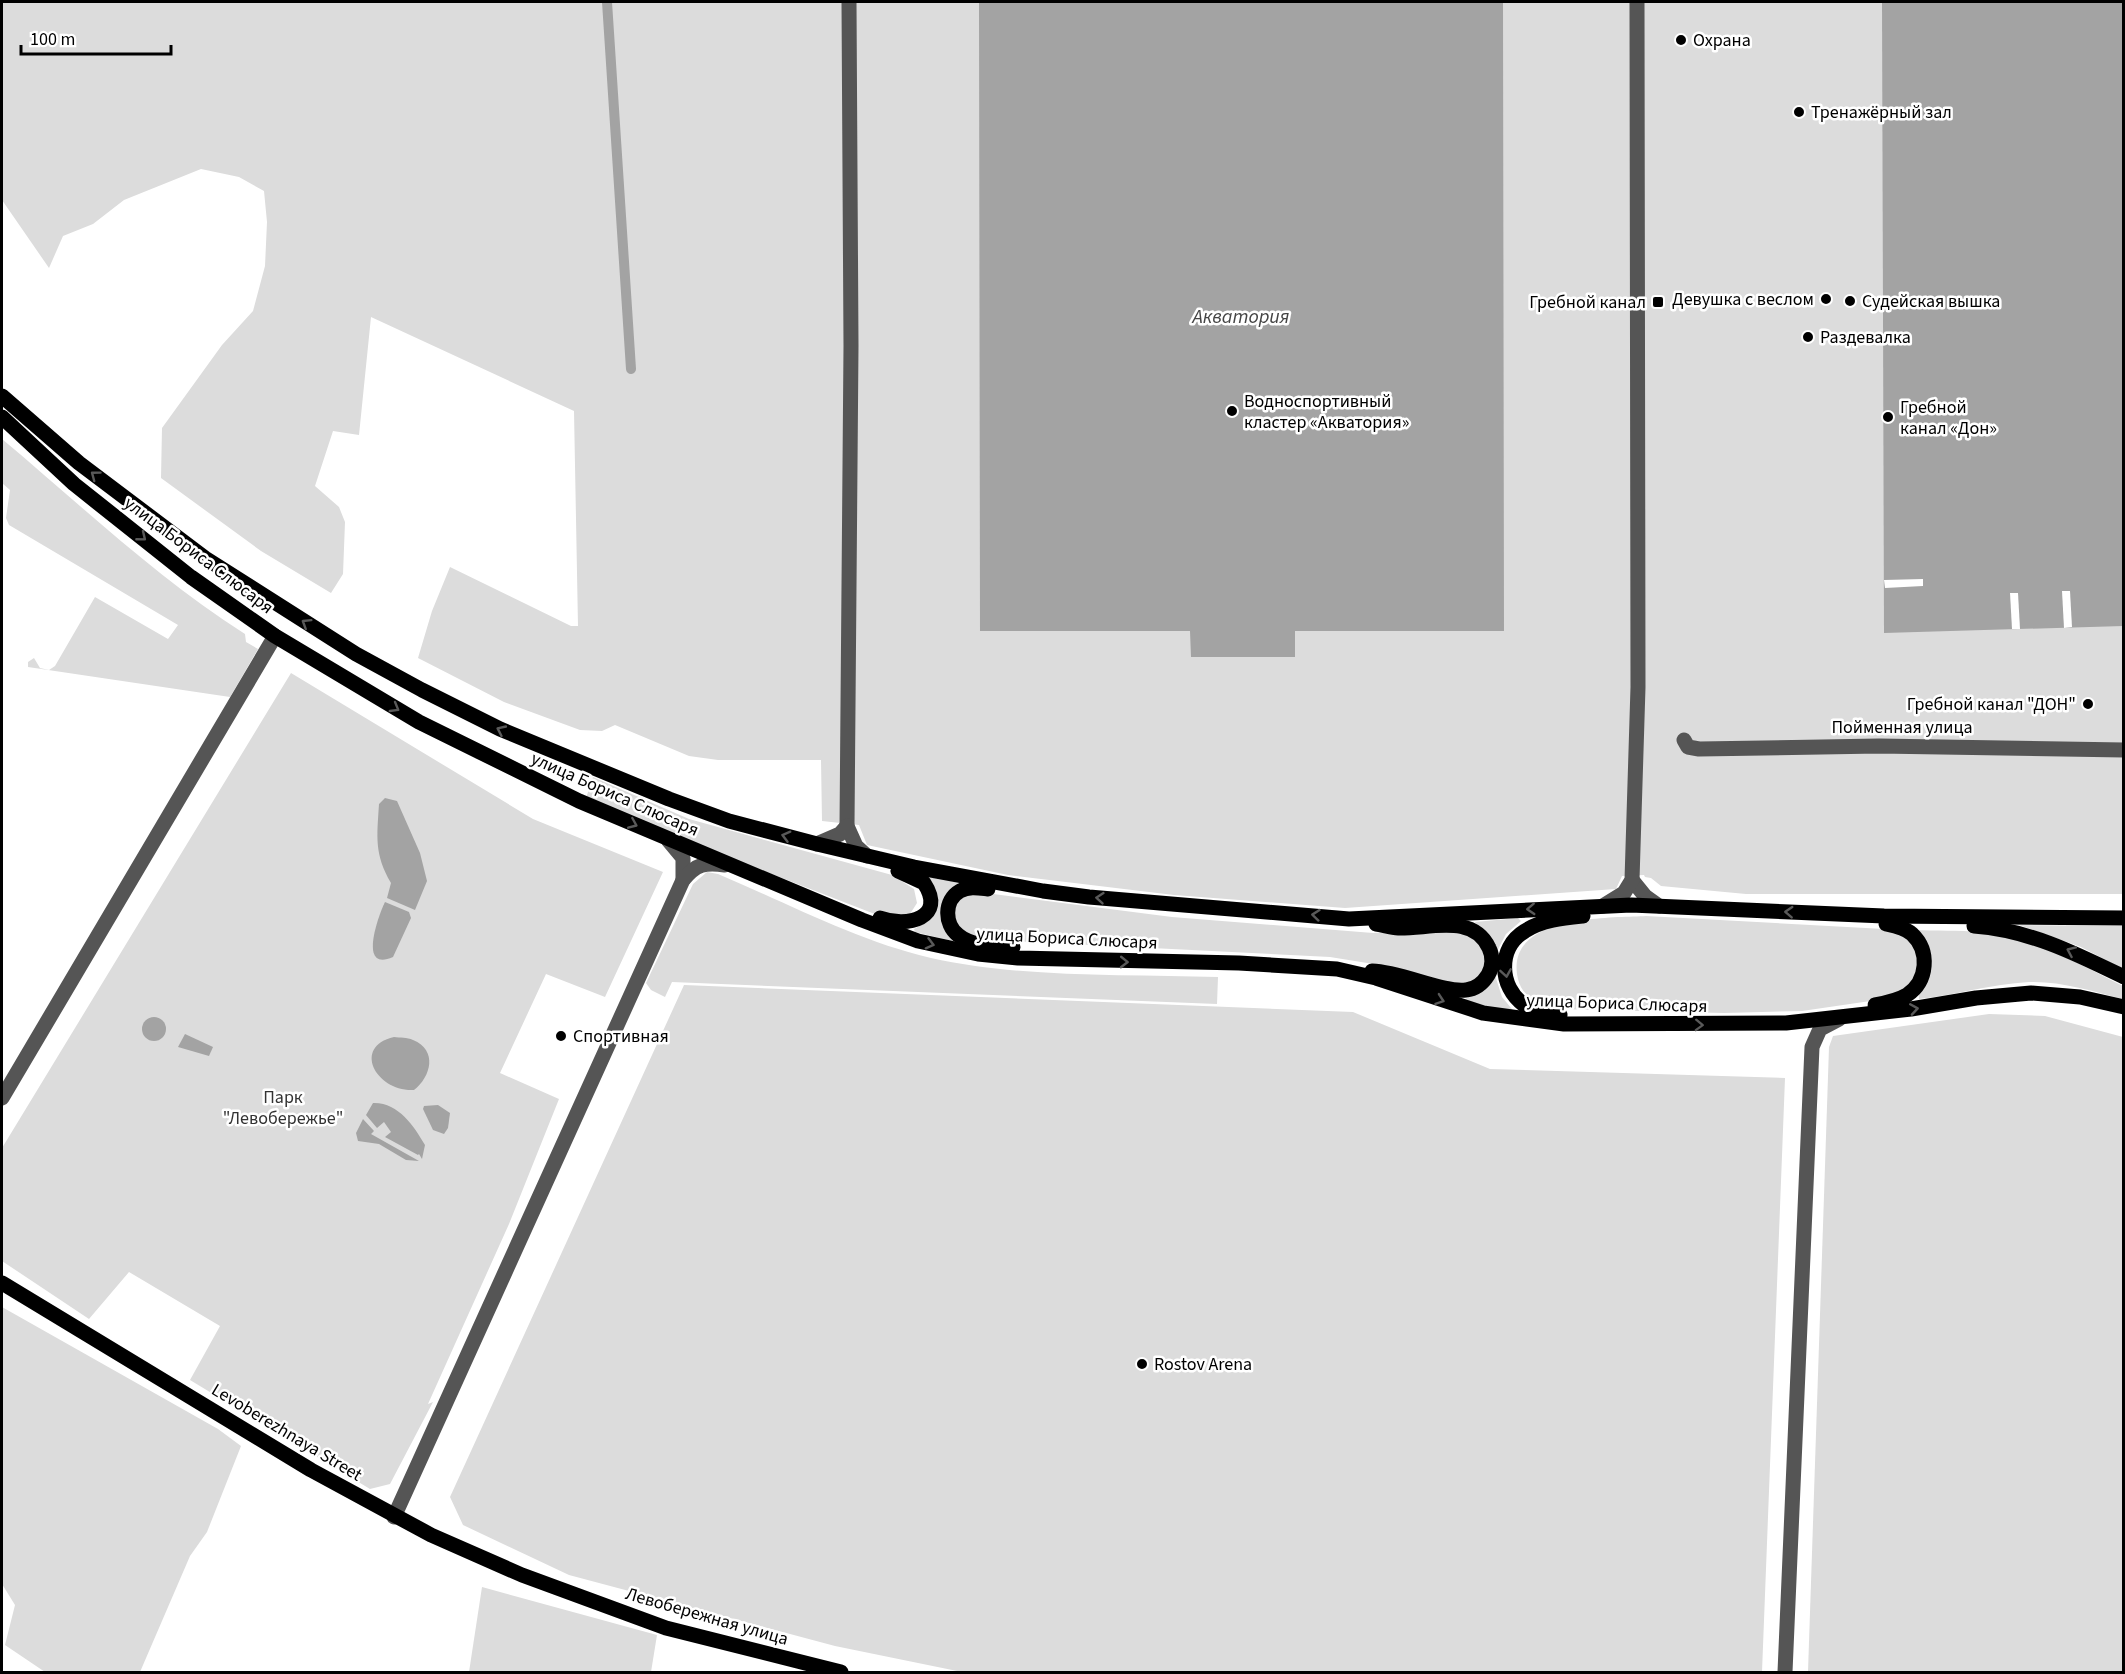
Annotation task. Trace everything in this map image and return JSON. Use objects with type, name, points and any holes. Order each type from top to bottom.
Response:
[{"type":"main road","name":"улица Бориса Слюсаря","points":[[2,396],[79,463],[205,558],[356,654],[500,729],[593,770],[729,821],[817,844],[1043,891],[1349,919],[1631,905],[1822,915],[2124,918]]},
{"type":"main road","name":"улица Бориса Слюсаря","points":[[2,417],[74,484],[191,576],[275,636],[344,678],[488,758],[579,801],[892,932],[944,947],[978,954],[1057,960],[1239,963],[1336,969],[1376,978],[1457,1005],[1508,1018],[1564,1024],[1743,1025],[1832,1020],[1976,998],[2031,993],[2080,997],[2124,1007]]},
{"type":"main road","points":[[830,905],[842,903],[899,924],[918,921],[928,909],[929,891],[917,878],[862,862],[860,854]]},
{"type":"main road","points":[[1043,891],[1034,896],[981,888],[961,890],[952,898],[948,906],[948,922],[958,935],[967,940],[1047,950],[1053,953],[1057,960]]},
{"type":"main road","points":[[1631,905],[1628,912],[1558,918],[1525,931],[1508,949],[1504,961],[1504,975],[1515,998],[1526,1007],[1541,1012],[1632,1017],[1640,1024]]},
{"type":"main road","points":[[1822,915],[1834,923],[2001,928],[2052,943],[2124,976]]},
{"type":"main road","points":[[1336,969],[1388,972],[1447,989],[1465,990],[1475,988],[1490,972],[1491,952],[1484,938],[1469,927],[1454,925],[1397,928],[1349,919]]},
{"type":"main road","points":[[1832,1020],[1828,1012],[1892,1002],[1906,995],[1921,980],[1925,959],[1918,941],[1911,933],[1886,924]]},
{"type":"main road","name":"Levoberezhnaya Street","points":[[2,1283],[394,1517],[522,1575],[666,1628],[841,1672]]},
{"type":"street","points":[[849,2],[851,346],[847,826],[860,854]]},
{"type":"street","points":[[1604,906],[1624,893],[1632,880],[1638,687],[1636,2]]},
{"type":"street","points":[[2,1098],[275,636]]},
{"type":"street","name":"Пойменная улица","points":[[1684,740],[1688,747],[1699,749],[1994,746],[2124,750]]},
{"type":"street","points":[[817,844],[840,834],[847,826]]},
{"type":"street","points":[[668,840],[683,858],[683,880]]},
{"type":"street","points":[[394,1517],[683,880],[697,865],[706,862],[736,867]]},
{"type":"street","points":[[1632,880],[1645,896],[1659,906]]},
{"type":"street","points":[[1785,1672],[1812,1047],[1820,1029],[1832,1020]]},
{"type":"green space","points":[[2,2],[2123,2],[2123,894],[1746,894],[1661,886],[1644,875],[1622,876],[1616,889],[1345,908],[1174,895],[1008,875],[867,845],[859,825],[822,821],[821,760],[718,760],[689,756],[615,725],[602,731],[580,730],[504,702],[418,658],[432,611],[450,567],[571,626],[578,626],[574,411],[371,317],[359,435],[333,431],[315,486],[339,507],[345,522],[343,574],[331,593],[261,551],[161,478],[162,428],[222,345],[253,311],[265,266],[267,222],[264,191],[239,177],[201,169],[124,200],[93,224],[63,236],[49,268],[2,200]]},
{"type":"green space","points":[[2,439],[121,541],[181,589],[245,634],[246,642],[258,649],[230,697],[28,667],[28,662],[34,658],[40,668],[49,670],[55,666],[95,597],[168,639],[178,625],[9,525],[6,518],[10,490],[2,483]]},
{"type":"green space","name":"Парк \"Левобережье\"","points":[[291,673],[533,819],[663,872],[605,997],[546,974],[500,1073],[559,1099],[509,1224],[428,1404],[433,1402],[390,1484],[370,1489],[190,1380],[220,1326],[129,1272],[89,1319],[2,1261],[2,1148]]},
{"type":"green space","points":[[593,777],[689,819],[892,875],[914,889],[917,903],[910,914],[885,918],[661,831],[586,798]]},
{"type":"green space","points":[[707,872],[718,874],[849,932],[903,951],[965,964],[1036,972],[1218,977],[1217,1004],[672,982],[665,997],[651,990],[646,983],[693,884]]},
{"type":"green space","points":[[927,874],[961,884],[941,916],[942,924],[954,939],[952,941],[915,932],[914,929],[925,923]]},
{"type":"green space","points":[[978,892],[1172,917],[1373,933],[1459,930],[1484,945],[1486,969],[1469,985],[1455,986],[1392,967],[1330,957],[1009,941],[971,937],[955,924],[953,906],[960,897]]},
{"type":"green space","points":[[1646,916],[1884,929],[1910,938],[1920,960],[1914,983],[1891,998],[1802,1011],[1724,1013],[1556,1009],[1532,999],[1523,991],[1518,979],[1518,958],[1526,942],[1542,931],[1562,924],[1585,920]]},
{"type":"green space","points":[[1518,918],[1521,921],[1506,934],[1494,957],[1475,922]]},
{"type":"green space","points":[[2019,925],[2123,926],[2123,969],[2081,947]]},
{"type":"green space","points":[[1915,930],[1980,932],[2018,940],[2072,960],[2123,986],[2123,999],[2065,985],[2029,982],[1919,999]]},
{"type":"green space","points":[[1493,969],[1502,997],[1516,1014],[1464,1000],[1480,989]]},
{"type":"green space","name":"Rostov Arena","points":[[684,985],[1353,1012],[1490,1069],[1785,1078],[1762,1672],[962,1672],[835,1646],[569,1575],[463,1525],[450,1497]]},
{"type":"green space","points":[[1989,1014],[2045,1016],[2123,1037],[2123,1672],[1808,1672],[1829,1047],[1833,1036]]},
{"type":"green space","points":[[2,1307],[218,1429],[241,1446],[207,1532],[190,1556],[140,1672],[45,1672],[5,1645],[15,1605],[2,1584]]},
{"type":"green space","points":[[482,1587],[657,1635],[651,1672],[469,1672]]},
{"type":"water","name":"Акватория","points":[[979,2],[1503,2],[1504,631],[1295,631],[1295,657],[1191,657],[1190,631],[980,631]]},
{"type":"water","name":"Гребной канал «Дон»","points":[[1882,2],[2123,2],[2123,626],[1884,633]]},
{"type":"water","points":[[385,798],[397,801],[420,853],[427,881],[415,910],[387,898],[391,883],[379,854],[377,835],[379,804]]},
{"type":"water","points":[[385,902],[409,912],[411,918],[393,957],[382,960],[376,957],[373,940]]},
{"type":"water","points":[[149,1017],[159,1017],[166,1024],[166,1034],[159,1041],[149,1041],[142,1034],[142,1024]]},
{"type":"water","points":[[185,1034],[213,1047],[209,1056],[178,1047]]},
{"type":"water","points":[[394,1037],[411,1039],[421,1044],[429,1057],[425,1078],[414,1090],[401,1089],[389,1084],[374,1068],[372,1059],[374,1050],[381,1042]]},
{"type":"water","points":[[373,1103],[390,1106],[404,1116],[425,1145],[422,1159],[419,1154],[385,1137],[391,1132],[384,1122],[377,1128],[366,1115]]},
{"type":"water","points":[[438,1105],[450,1113],[448,1128],[444,1134],[433,1130],[423,1109],[424,1106]]},
{"type":"water","points":[[363,1119],[374,1131],[371,1134],[419,1161],[406,1160],[379,1144],[358,1141],[356,1133]]},
{"type":"pier","points":[[1923,579],[1923,586],[1885,588],[1884,580]]},
{"type":"pier","points":[[2062,591],[2070,591],[2072,627],[2064,628]]},
{"type":"pier","points":[[2010,593],[2018,593],[2020,629],[2012,629]]},
{"type":"waterway","points":[[607,2],[631,369]]},
{"type":"place","name":"Охрана","points":[[1681,40]]},
{"type":"place","name":"Тренажёрный зал","points":[[1799,112]]},
{"type":"place","name":"Девушка с веслом","points":[[1826,299]]},
{"type":"place","name":"Судейская вышка","points":[[1850,301]]},
{"type":"place","name":"Гребной канал","points":[[1658,302]]},
{"type":"place","name":"Раздевалка","points":[[1808,337]]},
{"type":"place","name":"Водноспортивный кластер «Акватория»","points":[[1232,411]]},
{"type":"place","name":"Гребной канал «Дон»","points":[[1888,417]]},
{"type":"place","name":"Гребной канал \"ДОН\"","points":[[2088,704]]},
{"type":"place","name":"Спортивная","points":[[561,1036]]},
{"type":"place","name":"Rostov Arena","points":[[1142,1364]]}]
